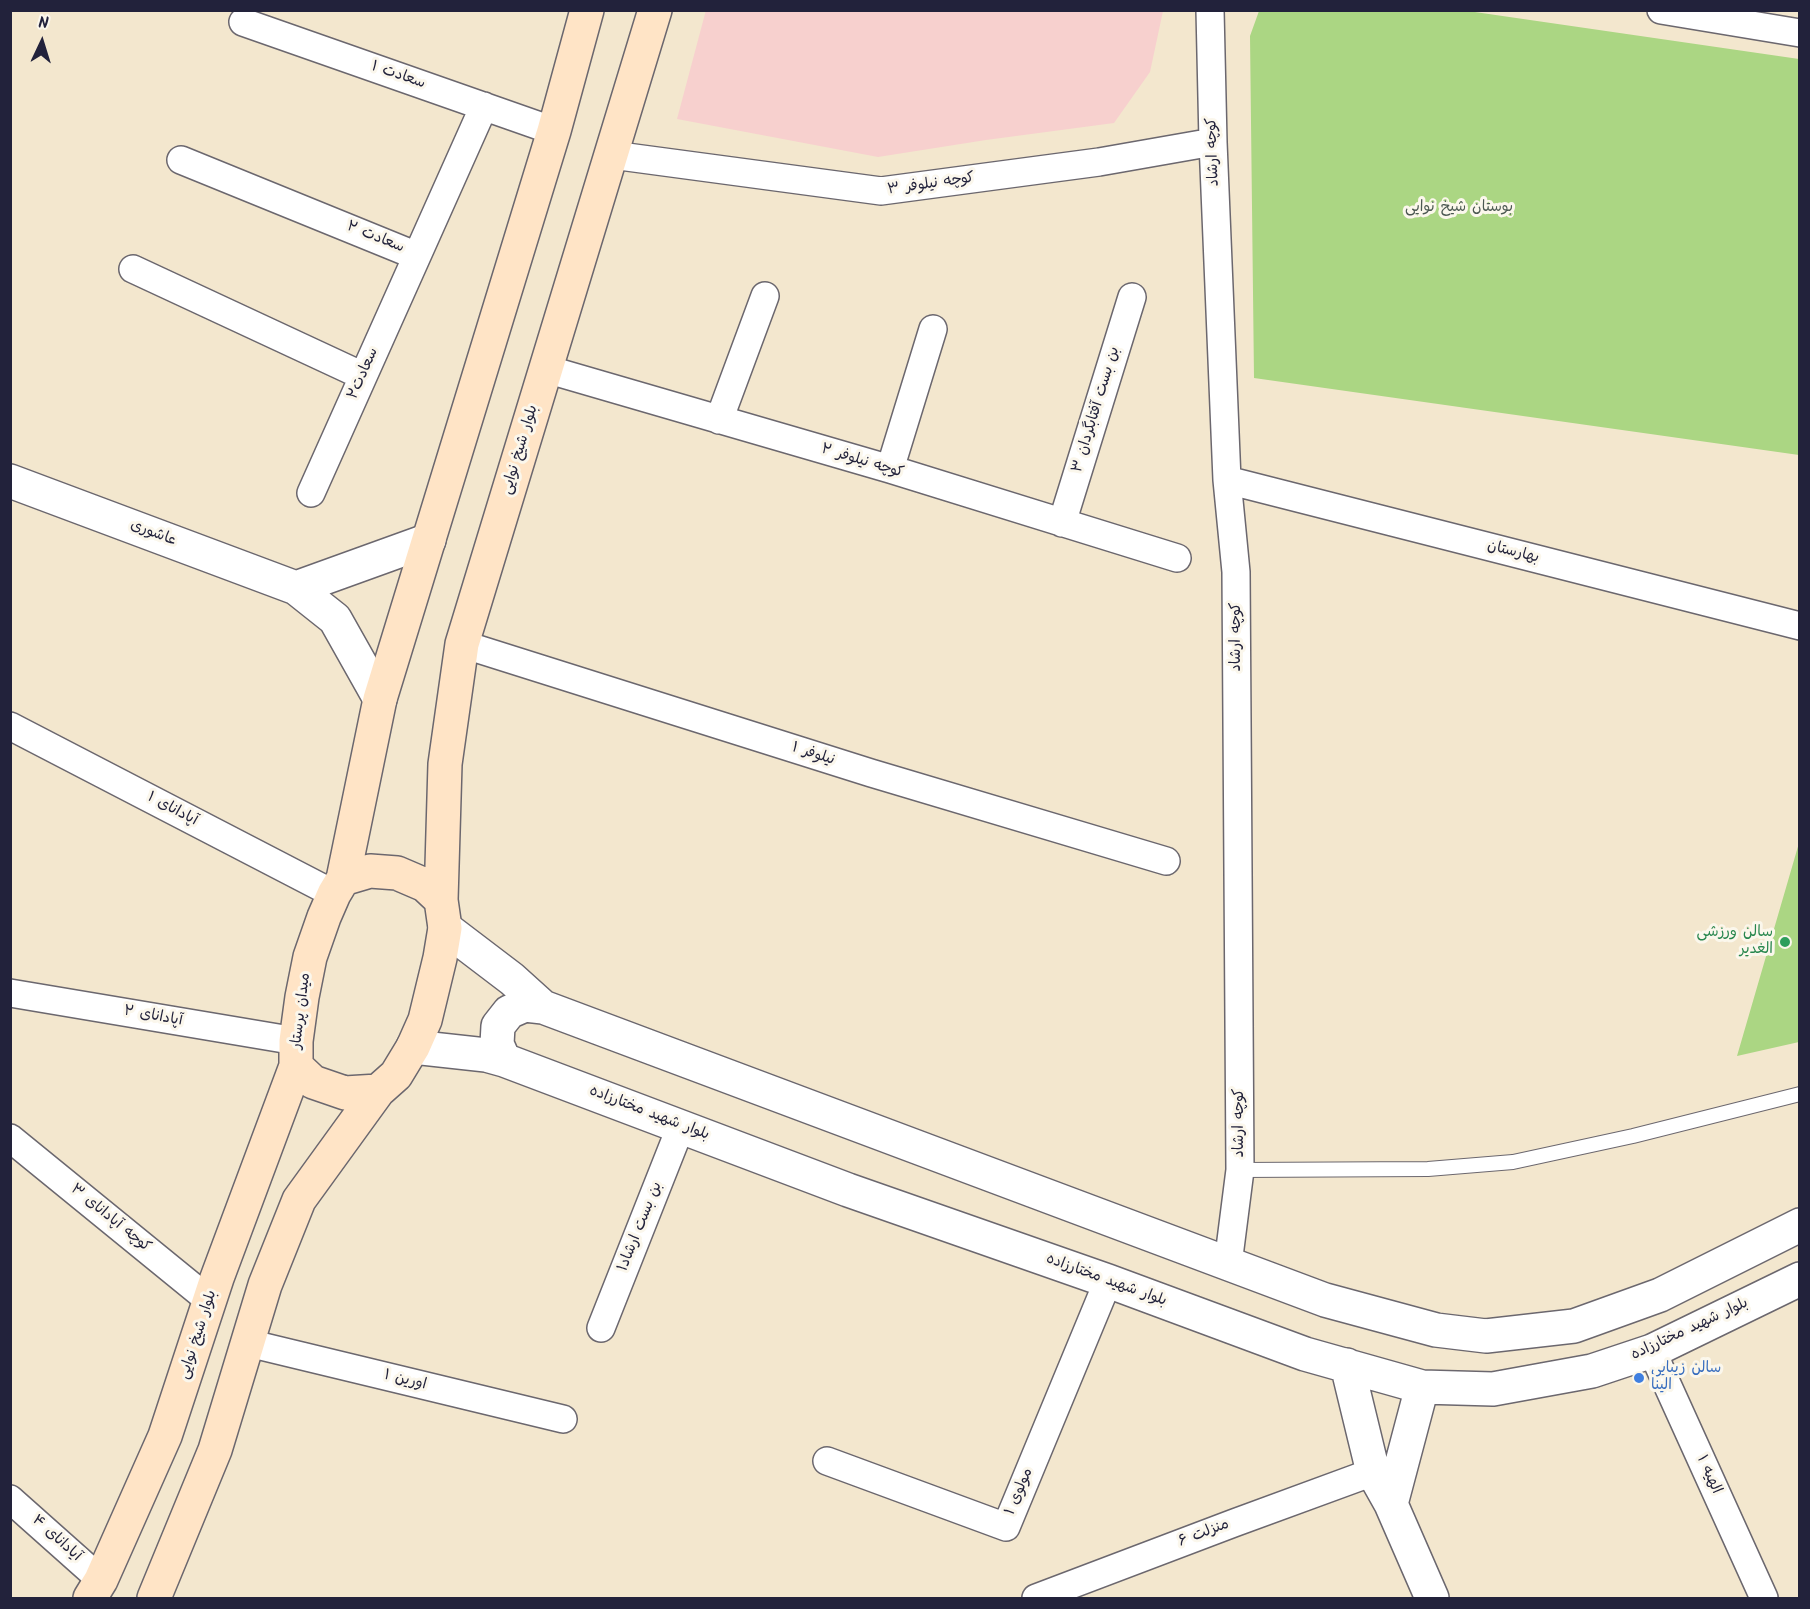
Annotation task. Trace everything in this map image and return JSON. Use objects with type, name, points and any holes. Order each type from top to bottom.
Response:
[{"type":"main road","points":[[338,887],[380,699],[554,131],[587,10]]},
{"type":"main road","name":"بلوار شیخ نوایی","points":[[443,914],[445,764],[462,644],[655,10]]},
{"type":"main road","points":[[154,1599],[216,1450],[265,1285],[299,1200],[378,1091],[396,1075],[413,1047],[425,1020],[440,958],[443,914],[425,885],[397,873],[370,871],[338,887]]},
{"type":"main road","name":"میدان پرستار","points":[[338,887],[310,957],[302,996],[296,1053],[313,1082],[345,1093],[378,1091]]},
{"type":"main road","name":"بلوار شیخ نوایی","points":[[95,1589],[165,1436],[296,1053]]},
{"type":"street","name":"کوچه ارشاد","points":[[1210,10],[1227,480],[1236,572],[1240,1170],[1228,1264]]},
{"type":"street","points":[[1661,10],[1800,33]]},
{"type":"street","name":"سعادت ۱","points":[[243,22],[554,131]]},
{"type":"street","name":"سعادت ۲","points":[[181,160],[417,256],[484,106]]},
{"type":"street","name":"کوچه نیلوفر ۳","points":[[612,155],[881,191],[1100,162],[1213,142]]},
{"type":"street","name":"سعادت۲","points":[[310,493],[417,256]]},
{"type":"street","points":[[133,269],[363,376]]},
{"type":"street","points":[[719,420],[765,296]]},
{"type":"street","name":"بن بست آفتابگردان ۳","points":[[1062,523],[1132,297]]},
{"type":"street","points":[[890,470],[933,329]]},
{"type":"street","name":"کوچه نیلوفر ۲","points":[[546,369],[890,470],[1177,558]]},
{"type":"street","name":"بهارستان","points":[[1227,480],[1800,626]]},
{"type":"street","name":"عاشوری","points":[[10,481],[296,588],[334,619],[380,699]]},
{"type":"street","points":[[296,588],[429,540]]},
{"type":"street","name":"۱ نیلوفر","points":[[462,644],[871,773],[1166,861]]},
{"type":"street","name":"آپادانای ۱","points":[[10,726],[338,887]]},
{"type":"street","points":[[443,914],[543,1007]]},
{"type":"street","name":"آپادانای ۲","points":[[10,993],[296,1053]]},
{"type":"street","points":[[504,1060],[497,1044],[498,1026],[509,1012],[525,1005],[543,1007],[1324,1300],[1436,1330],[1485,1336],[1574,1326],[1660,1295],[1800,1225]]},
{"type":"street","name":"بلوار شهید مختارزاده","points":[[413,1047],[486,1055],[504,1060],[848,1190],[1108,1281],[1305,1354],[1422,1388],[1493,1389],[1592,1371],[1652,1351],[1800,1279]]},
{"type":"street","name":"بن بست ارشاد۱","points":[[601,1328],[681,1126]]},
{"type":"street","name":"کوچه آپادانای ۳","points":[[10,1138],[210,1301]]},
{"type":"street","name":"مولوی ۱","points":[[827,1461],[1006,1527],[1108,1281]]},
{"type":"street","name":"اورین ۱","points":[[248,1343],[563,1419]]},
{"type":"street","name":"الهیه ۱","points":[[1652,1351],[1764,1599]]},
{"type":"street","points":[[1347,1365],[1373,1472],[1391,1504],[1432,1599]]},
{"type":"street","points":[[1391,1504],[1422,1388]]},
{"type":"street","name":"منزلت ۶","points":[[1036,1599],[1373,1472]]},
{"type":"street","name":"آیادانای ۴","points":[[10,1499],[95,1589]]},
{"type":"lane","points":[[1240,1170],[1428,1169],[1514,1162],[1633,1136],[1800,1094]]},
{"type":"shaded area","points":[[706,10],[1163,11],[1150,72],[1114,123],[878,157],[677,119]]},
{"type":"green space","name":"بوستان شیخ نوایی","points":[[1259,11],[1468,11],[1799,59],[1799,455],[1254,378],[1250,36]]},
{"type":"green space","name":"سالن ورزشی الغدیر","points":[[1799,843],[1799,1042],[1737,1056]]},
{"type":"place","name":"سالن ورزشی الغدیر","points":[[1785,942]]},
{"type":"place","name":"سالن زیبایی الینا","points":[[1639,1378]]}]
